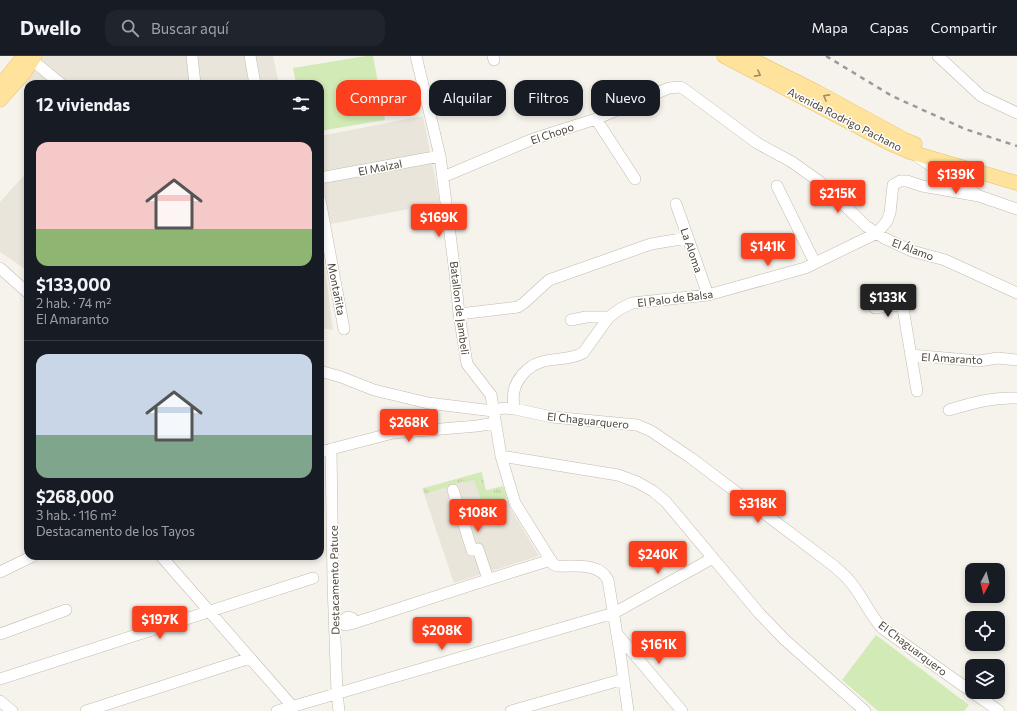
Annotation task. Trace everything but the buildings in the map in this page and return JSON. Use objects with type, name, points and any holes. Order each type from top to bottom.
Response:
[{"type":"main road","name":"Avenida Rodrigo Pachano","points":[[724,56],[889,143],[910,152],[1017,183]]},
{"type":"main road","name":"Avenida Rodrigo Pachano","points":[[745,56],[817,92],[905,140],[934,151],[1017,173]]},
{"type":"main road","points":[[0,86],[30,57]]},
{"type":"main road","points":[[0,100],[24,73],[30,57]]},
{"type":"street","points":[[192,56],[195,80]]},
{"type":"street","points":[[250,56],[254,80]]},
{"type":"street","name":"Batallon de Jambeli","points":[[416,56],[440,156],[459,314],[467,364],[491,395],[501,456],[515,503],[551,560]]},
{"type":"street","points":[[938,56],[981,96],[1017,113]]},
{"type":"street","points":[[30,57],[56,80]]},
{"type":"street","name":"El Chopo","points":[[443,176],[533,139],[596,119],[669,88],[680,87],[684,89]]},
{"type":"street","name":"El Álamo","points":[[684,89],[757,143],[792,162],[820,182],[866,226],[898,246],[945,260],[1017,293]]},
{"type":"street","points":[[596,119],[635,179]]},
{"type":"street","points":[[910,152],[979,196],[1017,209]]},
{"type":"street","name":"El Maizal","points":[[324,177],[440,156]]},
{"type":"street","name":"El Palo de Balsa","points":[[515,408],[513,404],[517,381],[528,368],[537,363],[551,359],[578,356],[583,353],[608,317],[632,303],[708,295],[805,268],[816,263],[877,233],[887,221],[890,213],[893,185],[896,183],[907,181],[922,186],[979,196]]},
{"type":"street","points":[[777,186],[816,263]]},
{"type":"street","name":"La Aloma","points":[[676,204],[708,295]]},
{"type":"street","name":"Montañita","points":[[324,221],[344,329]]},
{"type":"street","points":[[459,314],[518,307],[549,280],[652,244],[687,238]]},
{"type":"street","points":[[0,268],[24,289]]},
{"type":"street","points":[[875,308],[898,305],[903,308],[917,391]]},
{"type":"street","points":[[571,320],[586,317],[608,317]]},
{"type":"street","name":"El Amaranto","points":[[911,355],[979,361],[998,358],[1017,360]]},
{"type":"street","points":[[324,372],[374,390],[435,404],[493,411],[504,408],[515,408]]},
{"type":"street","points":[[949,410],[977,401],[1017,398]]},
{"type":"street","name":"El Chaguarquero","points":[[515,408],[552,417],[637,425],[651,430],[691,458],[834,566],[854,587],[882,628],[965,687]]},
{"type":"street","points":[[324,451],[393,433],[477,426],[495,423]]},
{"type":"street","name":"Destacamento Patuce","points":[[331,449],[333,583],[339,711]]},
{"type":"street","points":[[501,456],[618,475],[653,490],[666,502],[759,612],[785,640],[865,711]]},
{"type":"street","points":[[453,490],[472,550],[478,549],[488,579]]},
{"type":"street","points":[[278,711],[614,613],[713,558]]},
{"type":"street","points":[[0,572],[25,560]]},
{"type":"street","points":[[165,560],[292,706]]},
{"type":"street","points":[[354,623],[551,560],[553,564],[557,566],[598,569],[605,575],[609,583],[628,711]]},
{"type":"street","points":[[0,679],[314,578]]},
{"type":"street","points":[[0,634],[66,610]]},
{"type":"street","points":[[617,634],[682,711]]},
{"type":"street","points":[[86,711],[250,658]]},
{"type":"street","points":[[511,711],[624,679]]},
{"type":"street","name":"El Chaguarquero","points":[[982,699],[999,711]]},
{"type":"street","points":[[0,701],[12,711]]},
{"type":"shaded area","points":[[44,56],[273,56],[278,80],[24,80],[24,84],[22,82]]},
{"type":"shaded area","points":[[423,116],[440,203],[324,225],[324,135]]},
{"type":"shaded area","points":[[24,175],[24,268],[0,252],[0,202]]},
{"type":"shaded area","points":[[324,260],[333,330],[324,329]]},
{"type":"shaded area","points":[[482,472],[486,490],[503,486],[510,508],[539,556],[454,583],[422,488]]},
{"type":"green space","points":[[373,56],[378,80],[336,80],[336,116],[384,116],[385,120],[324,130],[324,80],[295,80],[293,68]]},
{"type":"green space","points":[[481,472],[486,491],[503,486],[507,498],[483,506],[474,480],[464,483],[464,481],[425,494],[423,489]]},
{"type":"green space","points":[[876,635],[969,705],[964,711],[878,711],[842,680]]},
{"type":"railway","points":[[826,56],[892,96],[965,129],[1017,146]]}]
